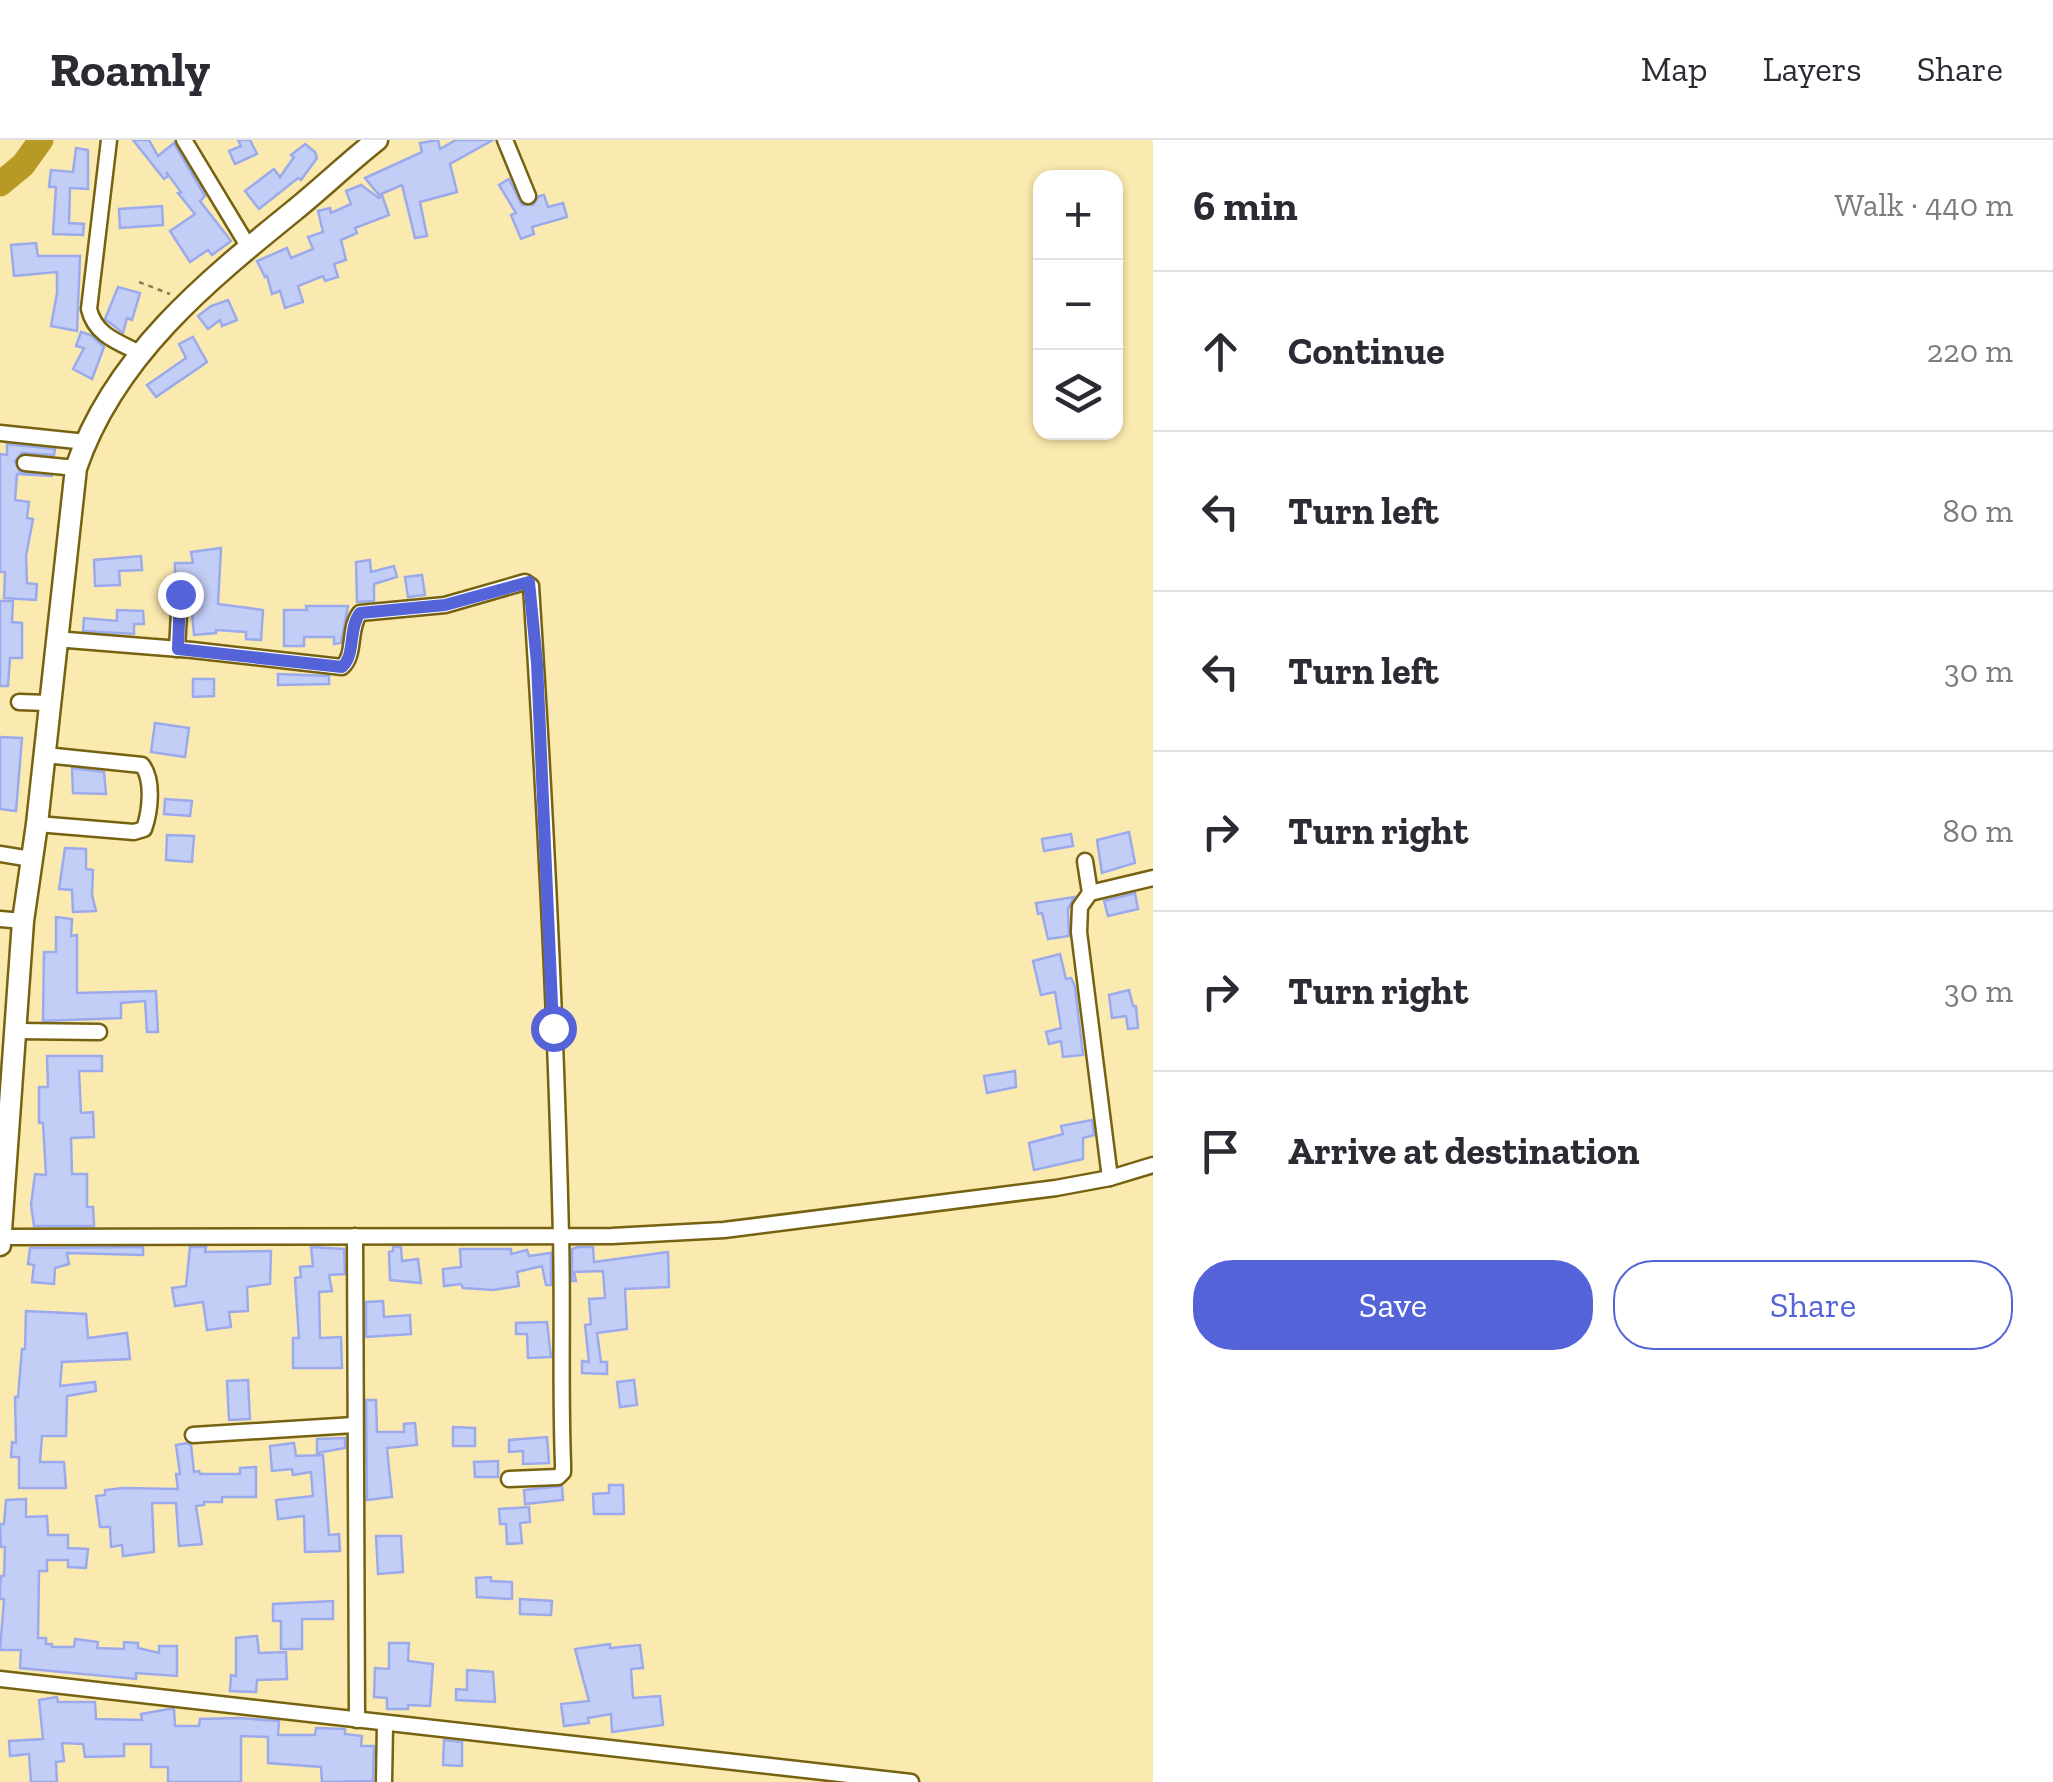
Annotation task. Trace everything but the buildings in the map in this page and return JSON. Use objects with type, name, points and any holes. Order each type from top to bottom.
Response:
[{"type":"highway","points":[[0,1245],[23,921],[76,468],[86,442],[124,376],[186,301],[377,140]]},
{"type":"street","points":[[108,140],[89,309],[102,333],[140,353]]},
{"type":"street","points":[[184,140],[248,246]]},
{"type":"street","points":[[505,140],[528,196]]},
{"type":"street","points":[[0,433],[86,442]]},
{"type":"street","points":[[25,463],[76,468]]},
{"type":"street","points":[[54,639],[342,667],[348,661],[355,618],[360,613],[445,605],[529,582],[537,663],[561,1236],[563,1472],[558,1476],[509,1478]]},
{"type":"street","points":[[178,649],[180,594]]},
{"type":"street","points":[[19,702],[48,703]]},
{"type":"street","points":[[37,824],[134,832],[144,829],[147,821],[150,776],[142,766],[45,755]]},
{"type":"street","points":[[0,854],[32,860]]},
{"type":"street","points":[[1085,861],[1090,893]]},
{"type":"street","points":[[1110,1178],[1079,932],[1080,907],[1090,893],[1153,878]]},
{"type":"street","points":[[0,918],[23,921]]},
{"type":"street","points":[[17,1032],[99,1032]]},
{"type":"street","points":[[1,1237],[561,1236],[724,1230],[1056,1188],[1110,1178],[1153,1164]]},
{"type":"street","points":[[355,1236],[357,1720]]},
{"type":"street","points":[[193,1436],[354,1425]]},
{"type":"street","points":[[0,1679],[911,1782]]},
{"type":"street","points":[[384,1782],[385,1724]]},
{"type":"path","points":[[139,282],[186,301]]},
{"type":"waterway","points":[[0,184],[23,165],[41,140]]},
{"type":"route","points":[[180,594],[178,649],[342,667],[348,661],[355,618],[360,613],[445,605],[529,582],[537,663],[553,1028]]}]
